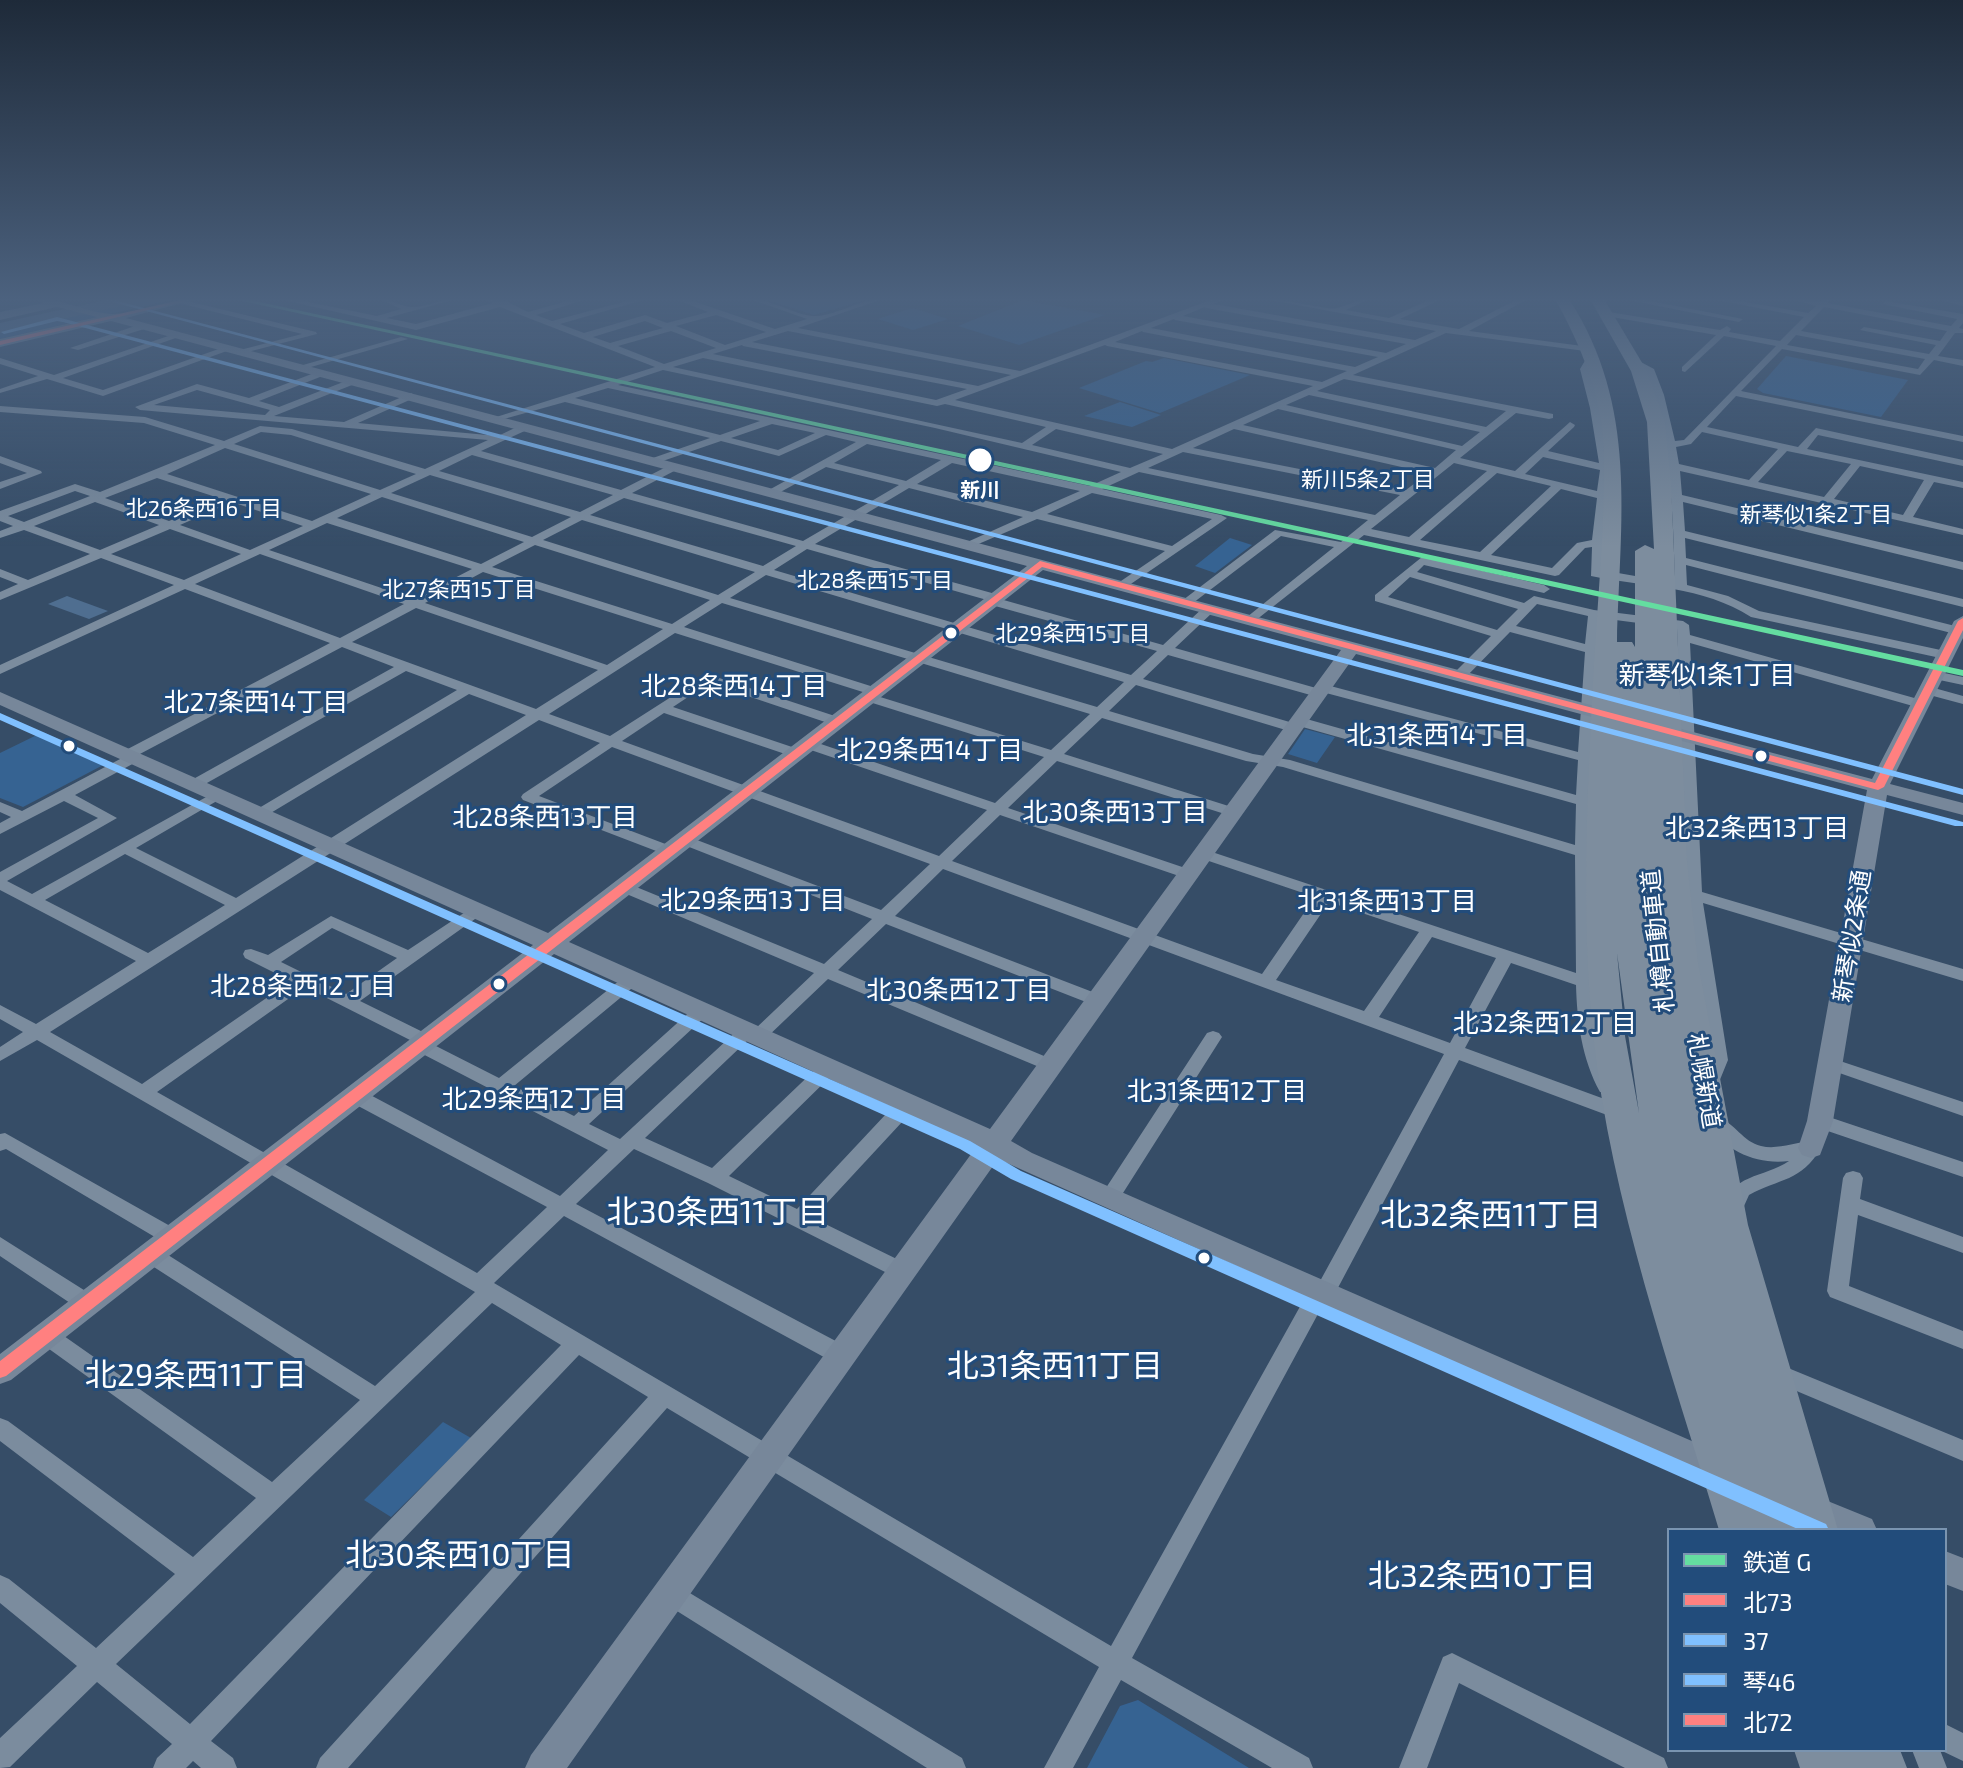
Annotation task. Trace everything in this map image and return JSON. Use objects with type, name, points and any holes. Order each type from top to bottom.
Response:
[{"type":"highway","points":[[1598,382],[1613,452],[1599,841],[1601,943],[1609,1036],[1622,1113],[1650,1236],[1739,1528]]},
{"type":"highway","name":"札樽自動車道","points":[[1614,382],[1630,454],[1624,646],[1631,950],[1664,1172],[1739,1459],[1763,1528]]},
{"type":"highway","name":"札樽自動車道","points":[[1627,382],[1643,457],[1649,853],[1658,960],[1681,1136],[1747,1381],[1813,1525]]},
{"type":"highway","name":"札幌新道","points":[[1642,382],[1656,422],[1662,482],[1673,861],[1683,963],[1730,1225],[1773,1371],[1813,1525]]},
{"type":"street","points":[[3,391],[35,382]]},
{"type":"street","points":[[65,382],[103,393],[139,382]]},
{"type":"street","points":[[251,401],[300,382]]},
{"type":"street","points":[[260,418],[353,382]]},
{"type":"street","points":[[356,382],[1963,809]]},
{"type":"street","points":[[497,420],[618,382]]},
{"type":"street","points":[[730,382],[935,425],[1022,447],[1378,519]]},
{"type":"street","points":[[777,392],[808,382]]},
{"type":"street","points":[[835,382],[937,403],[1000,382]]},
{"type":"street","points":[[941,382],[980,389]]},
{"type":"street","points":[[1305,382],[1323,385]]},
{"type":"street","points":[[969,545],[1331,382]]},
{"type":"street","points":[[1371,382],[1549,416]]},
{"type":"street","points":[[1588,382],[1605,468],[1595,573],[1681,589],[1746,606],[1755,614],[1945,655]]},
{"type":"street","points":[[1655,382],[1661,395],[1676,467],[1681,589]]},
{"type":"street","points":[[1671,445],[1687,442],[1745,382]]},
{"type":"street","points":[[607,385],[1221,518],[1122,586]]},
{"type":"street","points":[[280,410],[197,387],[140,407],[499,439]]},
{"type":"street","points":[[1307,392],[1487,430]]},
{"type":"street","points":[[1734,393],[1963,439]]},
{"type":"street","points":[[346,425],[411,396]]},
{"type":"street","points":[[564,398],[779,453],[825,432]]},
{"type":"street","points":[[944,400],[1178,451],[1409,494]]},
{"type":"street","points":[[957,412],[968,405]]},
{"type":"street","points":[[1276,406],[1464,449]]},
{"type":"street","points":[[0,409],[145,420],[720,599],[1251,758],[1581,852]]},
{"type":"street","points":[[145,420],[166,410]]},
{"type":"street","points":[[1251,620],[1513,410]]},
{"type":"street","points":[[935,425],[946,419]]},
{"type":"street","points":[[654,461],[773,420]]},
{"type":"street","points":[[1022,447],[1055,425]]},
{"type":"street","points":[[1517,475],[1570,425]]},
{"type":"street","points":[[1233,426],[1436,471]]},
{"type":"street","points":[[0,670],[525,427]]},
{"type":"street","points":[[0,535],[157,474],[260,429],[292,432],[1133,681],[1584,802]]},
{"type":"street","points":[[1701,429],[1963,485]]},
{"type":"street","points":[[1801,450],[1816,431],[1963,463]]},
{"type":"street","points":[[771,493],[866,441]]},
{"type":"street","points":[[1751,484],[1785,447]]},
{"type":"street","points":[[472,452],[1166,650],[1585,758]]},
{"type":"street","points":[[1541,453],[1605,468]]},
{"type":"street","points":[[0,459],[37,473],[0,486]]},
{"type":"street","points":[[0,1055],[806,545],[951,459]]},
{"type":"street","points":[[1451,459],[1604,496]]},
{"type":"street","points":[[1827,501],[1858,462]]},
{"type":"street","points":[[826,464],[1174,550]]},
{"type":"street","points":[[0,829],[340,643],[674,467]]},
{"type":"street","points":[[1676,467],[1963,532]]},
{"type":"street","points":[[1412,541],[1495,470]]},
{"type":"street","points":[[157,474],[312,525]]},
{"type":"street","points":[[1906,519],[1931,478]]},
{"type":"street","points":[[1482,557],[1559,485]]},
{"type":"street","points":[[0,516],[75,487],[168,525],[609,670]]},
{"type":"street","points":[[1676,497],[1963,566]]},
{"type":"street","points":[[0,596],[231,499]]},
{"type":"street","points":[[0,516],[1622,1113]]},
{"type":"street","points":[[327,519],[872,694],[1053,757],[1233,812]]},
{"type":"street","points":[[1363,531],[1555,572],[1581,545],[1597,543]]},
{"type":"street","points":[[1185,603],[1279,532],[1344,546]]},
{"type":"street","points":[[1678,533],[1963,603]]},
{"type":"street","points":[[1680,560],[1961,628]]},
{"type":"street","points":[[1459,676],[1503,631],[1530,604],[1544,589],[1422,561],[1379,598],[1503,631],[1591,650]]},
{"type":"street","points":[[0,1371],[1040,564]]},
{"type":"street","points":[[0,573],[28,584]]},
{"type":"street","points":[[1408,573],[1530,604],[1683,625],[1694,895],[1719,1060],[1706,1103],[1728,1137],[1753,1153],[1773,1157],[1793,1155],[1811,1148]]},
{"type":"street","points":[[0,1757],[377,1399],[562,1206],[752,1034],[827,971],[1209,609]]},
{"type":"street","points":[[1594,614],[1581,852],[1585,982],[1590,1043],[1597,1070],[1622,1113]]},
{"type":"street","name":"新琴似2条通","points":[[1811,1148],[1820,1121],[1831,1064],[1878,787],[1961,628]]},
{"type":"street","points":[[1683,637],[1963,700]]},
{"type":"street","points":[[544,1768],[1352,647]]},
{"type":"street","points":[[32,901],[124,848],[205,790],[405,666]]},
{"type":"street","points":[[836,721],[707,678],[528,797],[677,845],[883,918],[1097,1000]]},
{"type":"street","points":[[1927,690],[1963,681]]},
{"type":"street","points":[[259,814],[468,689]]},
{"type":"street","points":[[0,698],[908,1103],[1109,1199],[1720,1468],[1813,1525],[1841,1528]]},
{"type":"street","points":[[662,708],[1196,864],[1325,895],[1585,982]]},
{"type":"street","points":[[64,795],[109,818],[0,882],[150,961]]},
{"type":"street","points":[[0,806],[22,817]]},
{"type":"street","points":[[124,848],[238,905]]},
{"type":"street","points":[[623,887],[1050,1065]]},
{"type":"street","points":[[1266,982],[1325,895]]},
{"type":"street","points":[[1694,895],[1963,975]]},
{"type":"street","points":[[346,1002],[476,910]]},
{"type":"street","points":[[268,963],[331,921],[409,957]]},
{"type":"street","points":[[1368,1019],[1429,929]]},
{"type":"street","points":[[251,954],[576,1125],[715,1178],[902,1271]]},
{"type":"street","points":[[1058,1768],[1456,1052],[1506,956]]},
{"type":"street","points":[[501,1087],[631,980]]},
{"type":"street","points":[[142,1093],[302,981]]},
{"type":"street","points":[[0,1011],[484,1288],[1299,1768]]},
{"type":"street","points":[[576,1125],[701,1011]]},
{"type":"street","points":[[1109,1199],[1213,1037]]},
{"type":"street","points":[[1831,1064],[1963,1109]]},
{"type":"street","points":[[715,1178],[828,1068]]},
{"type":"street","points":[[354,1095],[841,1355]]},
{"type":"street","points":[[799,1220],[908,1103]]},
{"type":"street","points":[[1820,1121],[1963,1170]]},
{"type":"street","points":[[0,1144],[5,1140],[172,1237]]},
{"type":"street","points":[[1730,1225],[1736,1197],[1745,1189],[1782,1176],[1804,1163],[1811,1148]]},
{"type":"street","points":[[1853,1178],[1838,1291],[1963,1340]]},
{"type":"street","points":[[1851,1204],[1963,1245]]},
{"type":"street","points":[[0,1245],[87,1303]]},
{"type":"street","points":[[150,1254],[377,1399]]},
{"type":"street","points":[[46,1335],[274,1497]]},
{"type":"street","points":[[167,1768],[577,1343]]},
{"type":"street","points":[[1773,1371],[1963,1451]]},
{"type":"street","points":[[330,1768],[664,1395]]},
{"type":"street","points":[[0,1428],[194,1573]]},
{"type":"street","points":[[0,1587],[223,1768]]},
{"type":"street","points":[[670,1593],[952,1768]]},
{"type":"street","points":[[1413,1768],[1452,1666],[1654,1768]]},
{"type":"shaded area","points":[[1095,382],[1235,382],[1160,413],[1079,388]]},
{"type":"shaded area","points":[[1764,382],[1907,382],[1881,417],[1763,393],[1757,389]]},
{"type":"shaded area","points":[[1120,402],[1161,415],[1132,427],[1084,416]]},
{"type":"shaded area","points":[[1230,538],[1252,545],[1215,573],[1195,566]]},
{"type":"shaded area","points":[[67,596],[108,611],[89,619],[48,604]]},
{"type":"shaded area","points":[[1305,729],[1335,737],[1317,763],[1288,754]]},
{"type":"shaded area","points":[[43,732],[109,762],[23,807],[0,798],[0,753]]},
{"type":"shaded area","points":[[443,1422],[471,1438],[391,1517],[364,1500]]},
{"type":"shaded area","points":[[1138,1700],[1249,1768],[1087,1768],[1120,1706]]},
{"type":"rail line","name":"G","points":[[618,382],[1963,673]]},
{"type":"transit line","name":"37","points":[[293,382],[1959,824]]},
{"type":"transit line","name":"琴46","points":[[415,382],[1963,792]]},
{"type":"transit line","name":"北73","points":[[1040,564],[1878,787]]},
{"type":"transit line","name":"北73","points":[[0,1371],[1040,564]]},
{"type":"transit line","name":"北73","points":[[1878,787],[1963,621]]},
{"type":"transit line","name":"37","points":[[0,716],[965,1145],[1016,1175],[1815,1528]]},
{"type":"place","name":"新川","points":[[980,460]]},
{"type":"district","name":"新川5条2丁目","points":[[1368,480]]},
{"type":"district","name":"北26条西16丁目","points":[[204,509]]},
{"type":"district","name":"新琴似1条2丁目","points":[[1816,515]]},
{"type":"district","name":"北28条西15丁目","points":[[875,581]]},
{"type":"district","name":"北27条西15丁目","points":[[459,590]]},
{"type":"district","name":"北29条西15丁目","points":[[1073,634]]},
{"type":"district","name":"新琴似1条1丁目","points":[[1707,675]]},
{"type":"district","name":"北28条西14丁目","points":[[734,686]]},
{"type":"district","name":"北27条西14丁目","points":[[256,702]]},
{"type":"district","name":"北31条西14丁目","points":[[1437,735]]},
{"type":"district","name":"北29条西14丁目","points":[[930,750]]},
{"type":"district","name":"北30条西13丁目","points":[[1115,812]]},
{"type":"district","name":"北28条西13丁目","points":[[545,817]]},
{"type":"district","name":"北32条西13丁目","points":[[1757,828]]},
{"type":"district","name":"北29条西13丁目","points":[[753,900]]},
{"type":"district","name":"北31条西13丁目","points":[[1387,901]]},
{"type":"district","name":"北28条西12丁目","points":[[303,986]]},
{"type":"district","name":"北30条西12丁目","points":[[959,990]]},
{"type":"district","name":"北32条西12丁目","points":[[1545,1023]]},
{"type":"district","name":"北31条西12丁目","points":[[1217,1091]]},
{"type":"district","name":"北29条西12丁目","points":[[534,1099]]},
{"type":"district","name":"北30条西11丁目","points":[[718,1212]]},
{"type":"district","name":"北32条西11丁目","points":[[1491,1215]]},
{"type":"district","name":"北31条西11丁目","points":[[1055,1366]]},
{"type":"district","name":"北29条西11丁目","points":[[196,1375]]},
{"type":"district","name":"北30条西10丁目","points":[[460,1555]]},
{"type":"district","name":"北32条西10丁目","points":[[1482,1576]]}]
